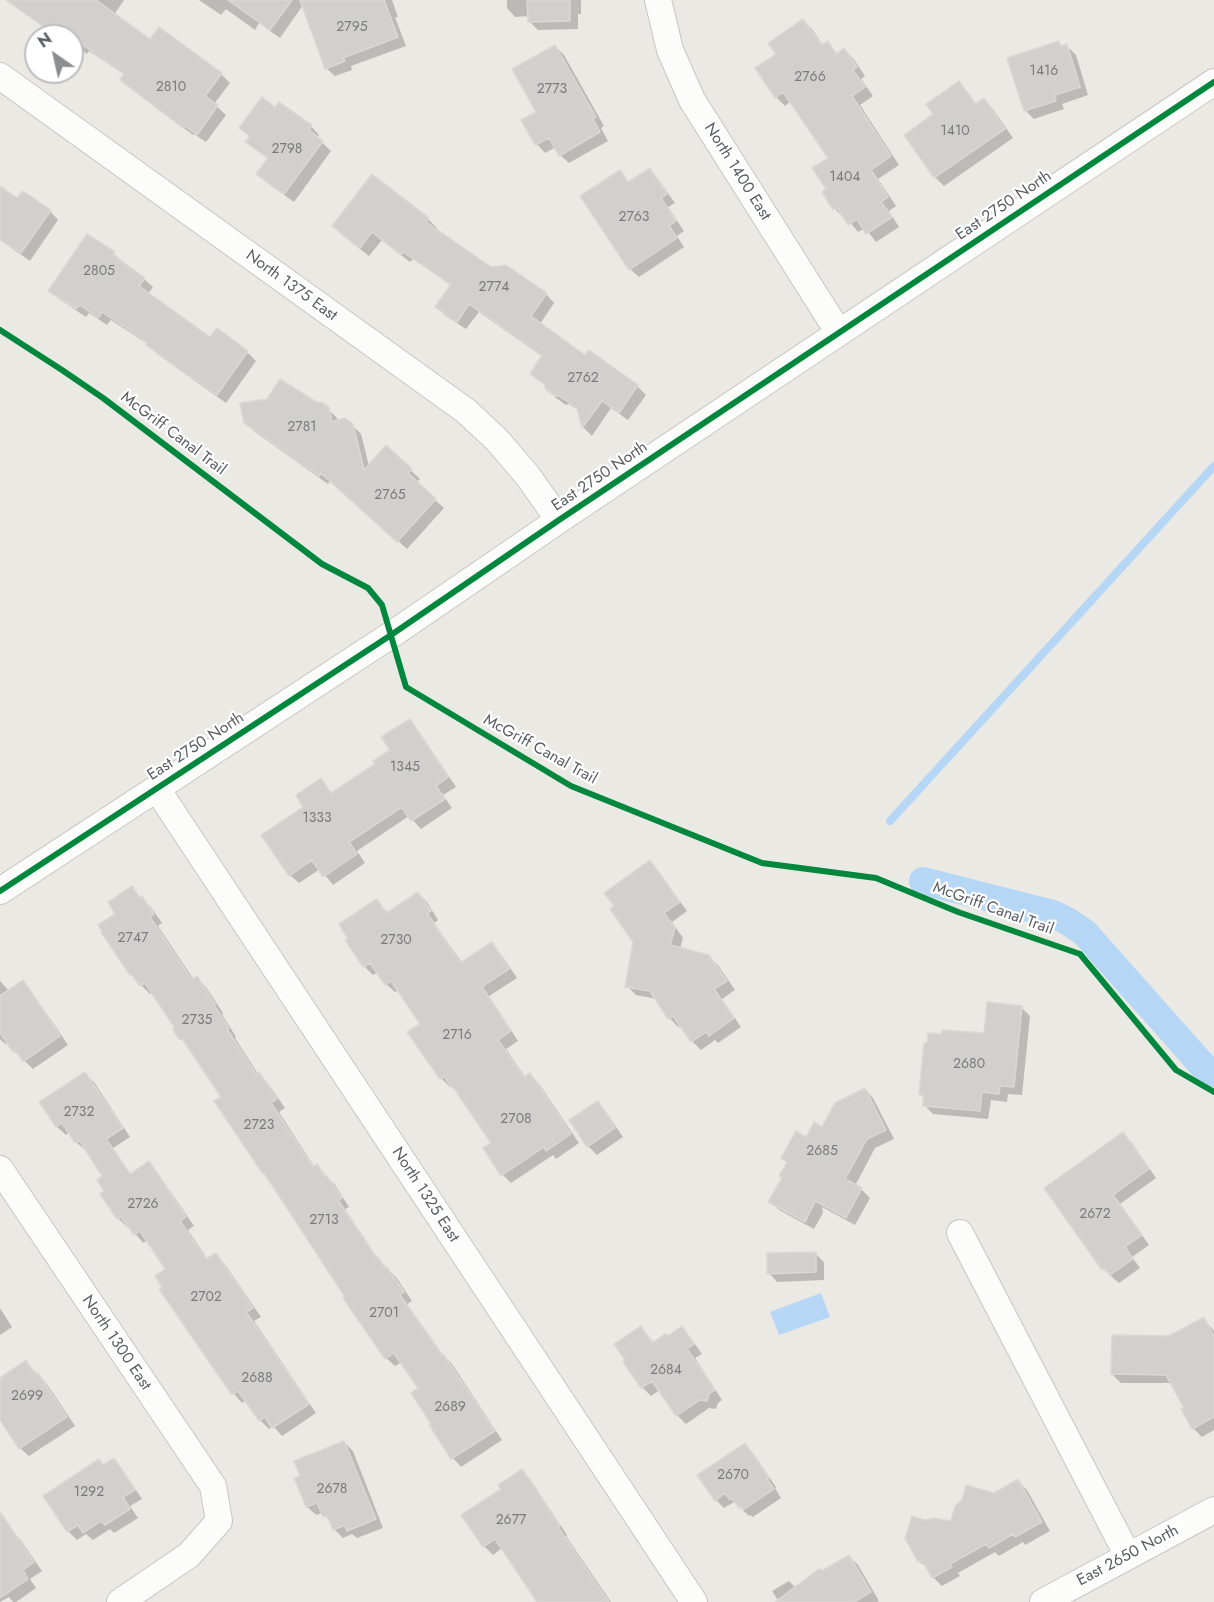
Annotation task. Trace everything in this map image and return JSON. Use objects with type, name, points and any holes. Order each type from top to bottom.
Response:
[{"type":"street","name":"North 1400 East","points":[[658,0],[670,50],[692,100],[839,333]]},
{"type":"street","name":"North 1375 East","points":[[0,76],[466,411],[497,440],[559,520]]},
{"type":"street","name":"East 2750 North","points":[[0,891],[392,635],[559,520],[1214,82]]},
{"type":"street","name":"North 1325 East","points":[[157,789],[694,1602]]},
{"type":"street","name":"North 1300 East","points":[[0,1169],[213,1486],[219,1521],[189,1555],[120,1602]]},
{"type":"street","points":[[960,1233],[1128,1556]]},
{"type":"street","name":"East 2650 North","points":[[1043,1602],[1214,1510]]},
{"type":"water","points":[[821,1293],[830,1317],[779,1335],[770,1312]]},
{"type":"building","points":[[6,0],[96,0],[150,39],[159,27],[222,73],[205,96],[218,105],[197,135],[185,126],[183,128],[120,80],[124,74],[84,46],[84,24],[40,24]]},
{"type":"building","points":[[228,0],[292,0],[270,30]]},
{"type":"building","points":[[300,0],[384,0],[398,37],[343,58],[345,61],[325,69]]},
{"type":"building","points":[[527,0],[570,0],[570,21],[528,22]]},
{"type":"building","points":[[803,19],[821,45],[828,41],[836,54],[844,48],[857,67],[853,70],[865,87],[852,96],[891,156],[871,170],[888,197],[881,202],[892,217],[866,234],[857,219],[848,225],[837,207],[833,210],[822,192],[826,189],[812,168],[828,158],[783,92],[775,98],[755,68],[776,54],[768,43]]},
{"type":"building","points":[[1059,41],[1061,46],[1067,44],[1080,87],[1055,95],[1056,101],[1024,111],[1007,58]]},
{"type":"building","points":[[555,45],[596,117],[593,119],[600,132],[559,156],[549,138],[535,145],[521,120],[536,112],[512,69]]},
{"type":"building","points":[[959,81],[975,104],[984,98],[1005,129],[934,178],[904,135],[933,114],[926,104]]},
{"type":"building","points":[[262,97],[275,107],[279,102],[312,125],[309,130],[323,141],[284,194],[256,174],[268,158],[245,142],[250,136],[239,128]]},
{"type":"building","points":[[650,168],[667,194],[661,198],[676,221],[669,226],[677,238],[629,270],[580,196],[620,170],[628,182]]},
{"type":"building","points":[[372,174],[429,218],[426,222],[491,267],[506,265],[547,293],[531,316],[585,355],[589,350],[638,385],[619,413],[602,401],[582,428],[577,408],[546,390],[544,384],[530,374],[542,355],[469,304],[457,322],[435,307],[451,284],[403,252],[401,255],[372,232],[360,248],[332,226]]},
{"type":"building","points":[[0,186],[17,198],[23,191],[51,210],[21,253],[0,239]]},
{"type":"building","points":[[87,234],[115,252],[113,255],[145,278],[139,286],[210,337],[217,328],[248,351],[217,395],[146,345],[147,342],[102,312],[98,318],[80,305],[76,309],[48,291]]},
{"type":"building","points":[[280,379],[318,403],[321,402],[329,407],[332,422],[345,418],[353,424],[364,470],[386,445],[412,469],[408,473],[436,499],[397,542],[321,473],[319,476],[244,423],[240,403],[267,399]]},
{"type":"building","points":[[410,719],[448,777],[436,786],[445,799],[411,821],[402,807],[349,842],[357,854],[323,877],[312,860],[289,876],[261,835],[303,807],[296,795],[321,778],[331,793],[375,764],[373,761],[390,750],[381,737]]},
{"type":"building","points":[[650,860],[680,902],[664,913],[675,928],[670,945],[709,955],[727,981],[714,989],[734,1018],[709,1036],[706,1032],[691,1042],[673,1016],[668,1019],[650,991],[625,987],[633,942],[610,909],[614,906],[604,893]]},
{"type":"building","points":[[132,886],[154,914],[150,917],[192,980],[197,976],[256,1074],[259,1072],[277,1099],[271,1103],[313,1167],[317,1164],[342,1198],[338,1200],[376,1258],[378,1257],[385,1268],[387,1267],[404,1292],[400,1295],[495,1431],[451,1459],[411,1393],[418,1388],[394,1353],[385,1359],[343,1298],[345,1297],[264,1173],[214,1101],[221,1097],[183,1040],[179,1039],[173,1030],[174,1027],[145,983],[140,986],[130,975],[101,932],[98,925],[115,914],[108,902]]},
{"type":"building","points":[[418,892],[431,911],[427,913],[460,963],[492,942],[509,969],[482,987],[511,1031],[498,1040],[524,1077],[530,1073],[571,1134],[546,1151],[544,1147],[501,1176],[483,1148],[491,1143],[453,1087],[444,1076],[440,1079],[407,1032],[420,1024],[391,981],[385,985],[370,963],[363,967],[345,940],[348,939],[339,924],[377,899],[386,913]]},
{"type":"building","points":[[23,980],[60,1036],[23,1062],[16,1050],[13,1052],[0,1033],[0,996]]},
{"type":"building","points":[[987,1002],[1022,1006],[1014,1087],[1000,1086],[999,1094],[982,1092],[980,1111],[923,1106],[924,1095],[919,1094],[924,1043],[927,1043],[928,1033],[941,1034],[942,1030],[984,1033]]},
{"type":"building","points":[[85,1072],[123,1128],[106,1139],[130,1174],[149,1161],[186,1217],[180,1221],[206,1259],[216,1253],[253,1308],[246,1312],[309,1404],[272,1428],[265,1417],[259,1421],[238,1391],[232,1395],[159,1289],[162,1287],[155,1276],[165,1269],[140,1231],[134,1235],[121,1217],[117,1219],[100,1194],[104,1191],[97,1180],[102,1176],[79,1140],[75,1143],[62,1123],[56,1127],[39,1102]]},
{"type":"building","points":[[865,1088],[886,1130],[867,1139],[845,1179],[862,1188],[846,1218],[814,1200],[805,1222],[768,1202],[782,1178],[779,1176],[787,1162],[781,1158],[796,1131],[806,1137],[814,1122],[822,1127],[835,1103]]},
{"type":"building","points":[[598,1101],[615,1128],[587,1147],[569,1120]]},
{"type":"building","points":[[1123,1132],[1149,1169],[1113,1195],[1142,1235],[1125,1247],[1133,1259],[1110,1275],[1104,1268],[1102,1270],[1044,1188]]},
{"type":"building","points":[[816,1252],[816,1272],[767,1274],[767,1253]]},
{"type":"building","points":[[1204,1317],[1214,1336],[1214,1417],[1192,1429],[1181,1409],[1184,1408],[1166,1375],[1111,1374],[1112,1335],[1169,1336]]},
{"type":"building","points":[[641,1326],[652,1343],[682,1326],[694,1344],[687,1349],[715,1390],[709,1394],[707,1401],[700,1400],[676,1416],[652,1381],[641,1388],[614,1344]]},
{"type":"building","points":[[26,1360],[36,1375],[38,1373],[67,1417],[19,1449],[0,1420],[0,1378]]},
{"type":"building","points":[[344,1441],[376,1519],[347,1531],[345,1525],[333,1530],[327,1515],[323,1517],[317,1503],[306,1507],[294,1478],[300,1476],[294,1461]]},
{"type":"building","points":[[745,1443],[774,1489],[743,1510],[725,1493],[715,1501],[697,1475]]},
{"type":"building","points":[[114,1458],[135,1490],[123,1497],[130,1509],[105,1525],[101,1521],[83,1533],[78,1525],[67,1532],[43,1496],[99,1459],[103,1465]]},
{"type":"building","points":[[522,1469],[609,1602],[537,1602],[495,1539],[483,1547],[461,1515],[501,1489],[498,1485]]},
{"type":"building","points":[[1018,1479],[1042,1522],[1015,1537],[1013,1534],[989,1548],[986,1544],[950,1564],[952,1567],[932,1578],[922,1560],[918,1562],[905,1538],[912,1516],[925,1520],[934,1518],[951,1521],[955,1506],[962,1500],[966,1485],[994,1493]]},
{"type":"building","points":[[0,1512],[34,1562],[23,1570],[28,1579],[0,1598]]},
{"type":"building","points":[[849,1555],[871,1592],[854,1602],[775,1602],[819,1569],[823,1570]]},
{"type":"waterway","points":[[890,821],[1214,466]]},
{"type":"waterway","points":[[923,881],[1053,914],[1069,922],[1085,933],[1203,1066],[1214,1073]]},
{"type":"cycle path","points":[[0,891],[391,635],[1214,82]]},
{"type":"cycle path","name":"McGriff Canal Trail","points":[[0,330],[103,398],[322,564],[368,588],[382,605],[406,687],[571,786],[762,863],[876,878],[958,912],[1080,954],[1176,1070],[1214,1092]]}]
